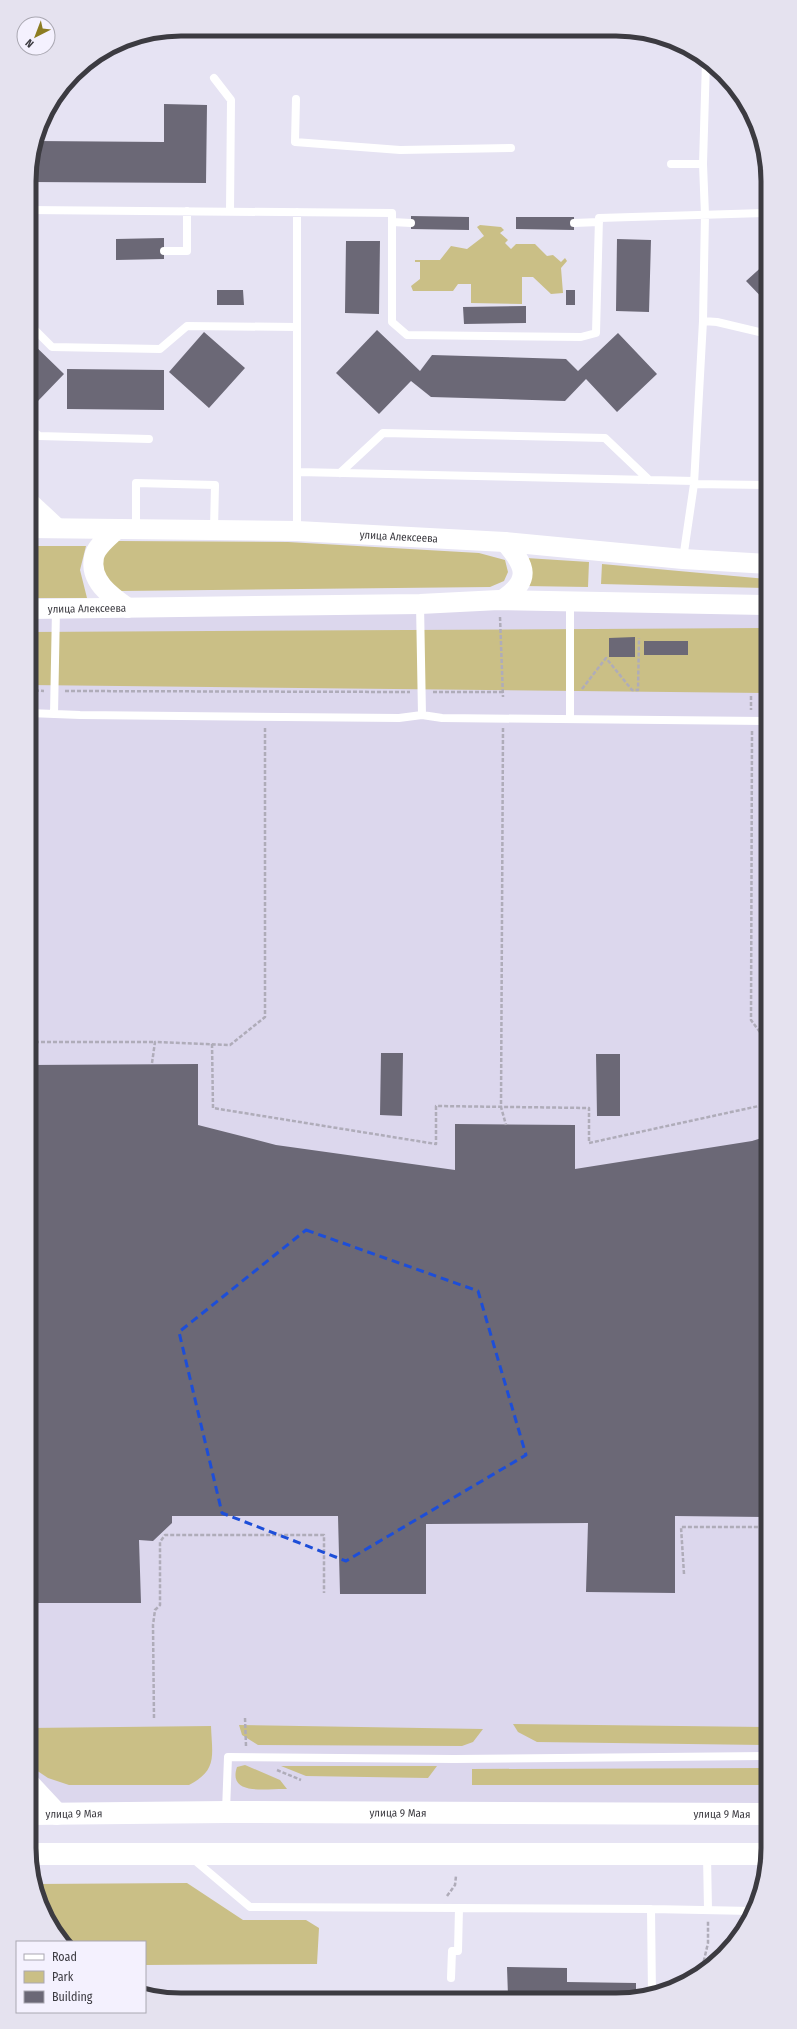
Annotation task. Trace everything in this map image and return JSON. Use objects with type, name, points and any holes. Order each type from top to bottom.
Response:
[{"type":"main road","points":[[36,1792],[57,1814]]},
{"type":"main road","name":"улица 9 Мая","points":[[36,1814],[226,1812],[761,1814]]},
{"type":"main road","points":[[36,1854],[761,1854]]},
{"type":"street","points":[[36,509],[56,528]]},
{"type":"street","name":"улица Алексеева","points":[[36,528],[297,531],[505,542],[683,559],[761,564]]},
{"type":"street","points":[[127,528],[101,546],[94,557],[98,582],[110,595],[128,608]]},
{"type":"street","points":[[501,600],[515,592],[522,578],[522,564],[505,542]]},
{"type":"street","name":"улица Алексеева","points":[[36,609],[420,604],[501,600],[761,605]]},
{"type":"lane","points":[[683,559],[694,483],[703,321],[705,215],[703,164],[706,67]]},
{"type":"lane","points":[[214,78],[231,100],[230,211]]},
{"type":"lane","points":[[296,99],[295,142],[400,150],[511,148]]},
{"type":"lane","points":[[671,164],[703,164]]},
{"type":"lane","points":[[36,210],[187,210],[392,213],[392,322],[407,335],[581,337],[596,333],[599,218],[761,214]]},
{"type":"lane","points":[[164,251],[187,251],[187,210]]},
{"type":"lane","points":[[297,212],[297,531]]},
{"type":"lane","points":[[392,222],[411,223]]},
{"type":"lane","points":[[574,223],[599,222]]},
{"type":"lane","points":[[703,321],[717,322],[761,332]]},
{"type":"lane","points":[[36,331],[52,347],[160,349],[187,326],[297,327]]},
{"type":"lane","points":[[36,433],[39,436],[149,439]]},
{"type":"lane","points":[[340,473],[383,433],[605,438],[649,480]]},
{"type":"lane","points":[[298,472],[649,480],[761,485]]},
{"type":"lane","points":[[127,528],[136,484],[214,485],[214,529]]},
{"type":"lane","points":[[570,601],[570,719]]},
{"type":"lane","points":[[420,604],[422,715]]},
{"type":"lane","points":[[54,714],[53,691],[56,608]]},
{"type":"lane","points":[[36,713],[399,718],[422,715],[442,718],[761,721]]},
{"type":"lane","points":[[226,1812],[228,1757],[454,1758],[761,1756]]},
{"type":"lane","points":[[187,1854],[250,1907],[747,1911]]},
{"type":"lane","points":[[707,1854],[708,1910]]},
{"type":"lane","points":[[451,1978],[452,1951],[458,1951],[459,1908]]},
{"type":"lane","points":[[651,1909],[652,1988]]},
{"type":"path","points":[[501,600],[503,697]]},
{"type":"path","points":[[581,690],[606,658],[632,690],[638,690],[640,638]]},
{"type":"path","points":[[36,690],[503,692]]},
{"type":"path","points":[[751,696],[751,1020],[761,1034]]},
{"type":"path","points":[[36,1042],[155,1042],[230,1045],[265,1016],[265,716]]},
{"type":"path","points":[[503,725],[500,1107],[506,1125]]},
{"type":"path","points":[[152,1064],[155,1042]]},
{"type":"path","points":[[212,1044],[213,1108],[436,1144],[436,1106],[589,1108],[589,1143],[761,1106]]},
{"type":"path","points":[[684,1574],[681,1527],[761,1527]]},
{"type":"path","points":[[154,1718],[153,1625],[155,1610],[160,1605],[160,1542],[165,1535],[165,1530]]},
{"type":"path","points":[[165,1535],[324,1535],[324,1593]]},
{"type":"path","points":[[438,1908],[455,1885],[456,1876]]},
{"type":"path","points":[[703,1964],[708,1943],[708,1910]]},
{"type":"highlighted area","points":[[306,1230],[478,1291],[526,1455],[346,1561],[222,1513],[179,1332]]},
{"type":"shaded area","points":[[761,605],[761,1814],[36,1814],[36,609]]},
{"type":"green space","points":[[480,225],[501,227],[504,230],[500,233],[508,240],[505,243],[511,249],[516,244],[535,244],[547,256],[553,255],[561,262],[565,258],[567,261],[561,268],[563,293],[551,294],[533,277],[522,277],[522,304],[471,303],[471,284],[458,284],[453,291],[413,291],[411,286],[420,279],[420,262],[415,262],[415,260],[440,260],[451,246],[467,249],[484,236],[477,227]]},
{"type":"green space","points":[[117,541],[288,542],[479,553],[505,560],[508,572],[504,581],[490,587],[121,591],[104,581],[101,568],[104,554]]},
{"type":"green space","points":[[36,546],[86,546],[80,570],[87,598],[36,598]]},
{"type":"green space","points":[[526,558],[589,562],[588,587],[525,586]]},
{"type":"green space","points":[[602,564],[761,578],[761,588],[601,584]]},
{"type":"green space","points":[[761,628],[761,693],[36,685],[36,632]]},
{"type":"green space","points":[[513,1724],[761,1727],[761,1745],[537,1742],[518,1732]]},
{"type":"green space","points":[[239,1725],[483,1729],[473,1742],[462,1746],[258,1745],[242,1735]]},
{"type":"green space","points":[[211,1726],[211,1761],[205,1774],[189,1785],[69,1785],[48,1778],[36,1770],[36,1728]]},
{"type":"green space","points":[[245,1765],[280,1780],[287,1789],[261,1790],[244,1787],[238,1783],[236,1777],[237,1767]]},
{"type":"green space","points":[[281,1766],[437,1766],[428,1778],[306,1776]]},
{"type":"green space","points":[[761,1768],[761,1785],[472,1785],[472,1769]]},
{"type":"green space","points":[[187,1883],[243,1920],[306,1920],[319,1928],[317,1964],[146,1965],[146,1941],[70,1941],[55,1920],[41,1884]]},
{"type":"building","points":[[164,104],[207,105],[206,183],[36,182],[37,162],[42,141],[164,142]]},
{"type":"building","points":[[411,216],[469,217],[469,230],[411,229]]},
{"type":"building","points":[[516,217],[574,217],[574,230],[516,229]]},
{"type":"building","points":[[164,238],[164,259],[116,260],[116,239]]},
{"type":"building","points":[[617,239],[651,240],[649,312],[616,311]]},
{"type":"building","points":[[346,241],[380,241],[379,314],[345,313]]},
{"type":"building","points":[[761,267],[761,297],[746,281]]},
{"type":"building","points":[[217,290],[243,290],[244,305],[217,305]]},
{"type":"building","points":[[566,290],[575,290],[575,305],[566,305]]},
{"type":"building","points":[[526,306],[526,323],[464,324],[463,307]]},
{"type":"building","points":[[377,330],[420,371],[432,355],[566,359],[578,371],[618,333],[657,374],[617,412],[586,379],[565,401],[431,397],[411,381],[379,414],[336,373]]},
{"type":"building","points":[[204,332],[245,368],[209,408],[169,372]]},
{"type":"building","points":[[36,347],[64,374],[37,402],[36,401]]},
{"type":"building","points":[[67,369],[164,370],[164,410],[67,409]]},
{"type":"building","points":[[635,637],[635,657],[609,657],[609,638]]},
{"type":"building","points":[[644,641],[688,641],[688,655],[644,655]]},
{"type":"building","points":[[381,1053],[403,1053],[402,1116],[380,1115]]},
{"type":"building","points":[[596,1054],[620,1054],[620,1116],[597,1116]]},
{"type":"building","points":[[198,1064],[198,1125],[276,1145],[455,1170],[455,1124],[575,1125],[575,1169],[752,1141],[761,1138],[761,1517],[675,1516],[675,1593],[586,1592],[588,1523],[426,1524],[426,1594],[340,1594],[338,1516],[172,1516],[172,1523],[153,1541],[139,1540],[141,1603],[36,1603],[36,1065]]},
{"type":"building","points":[[507,1967],[567,1968],[567,1982],[636,1983],[636,1992],[625,1993],[508,1993]]}]
